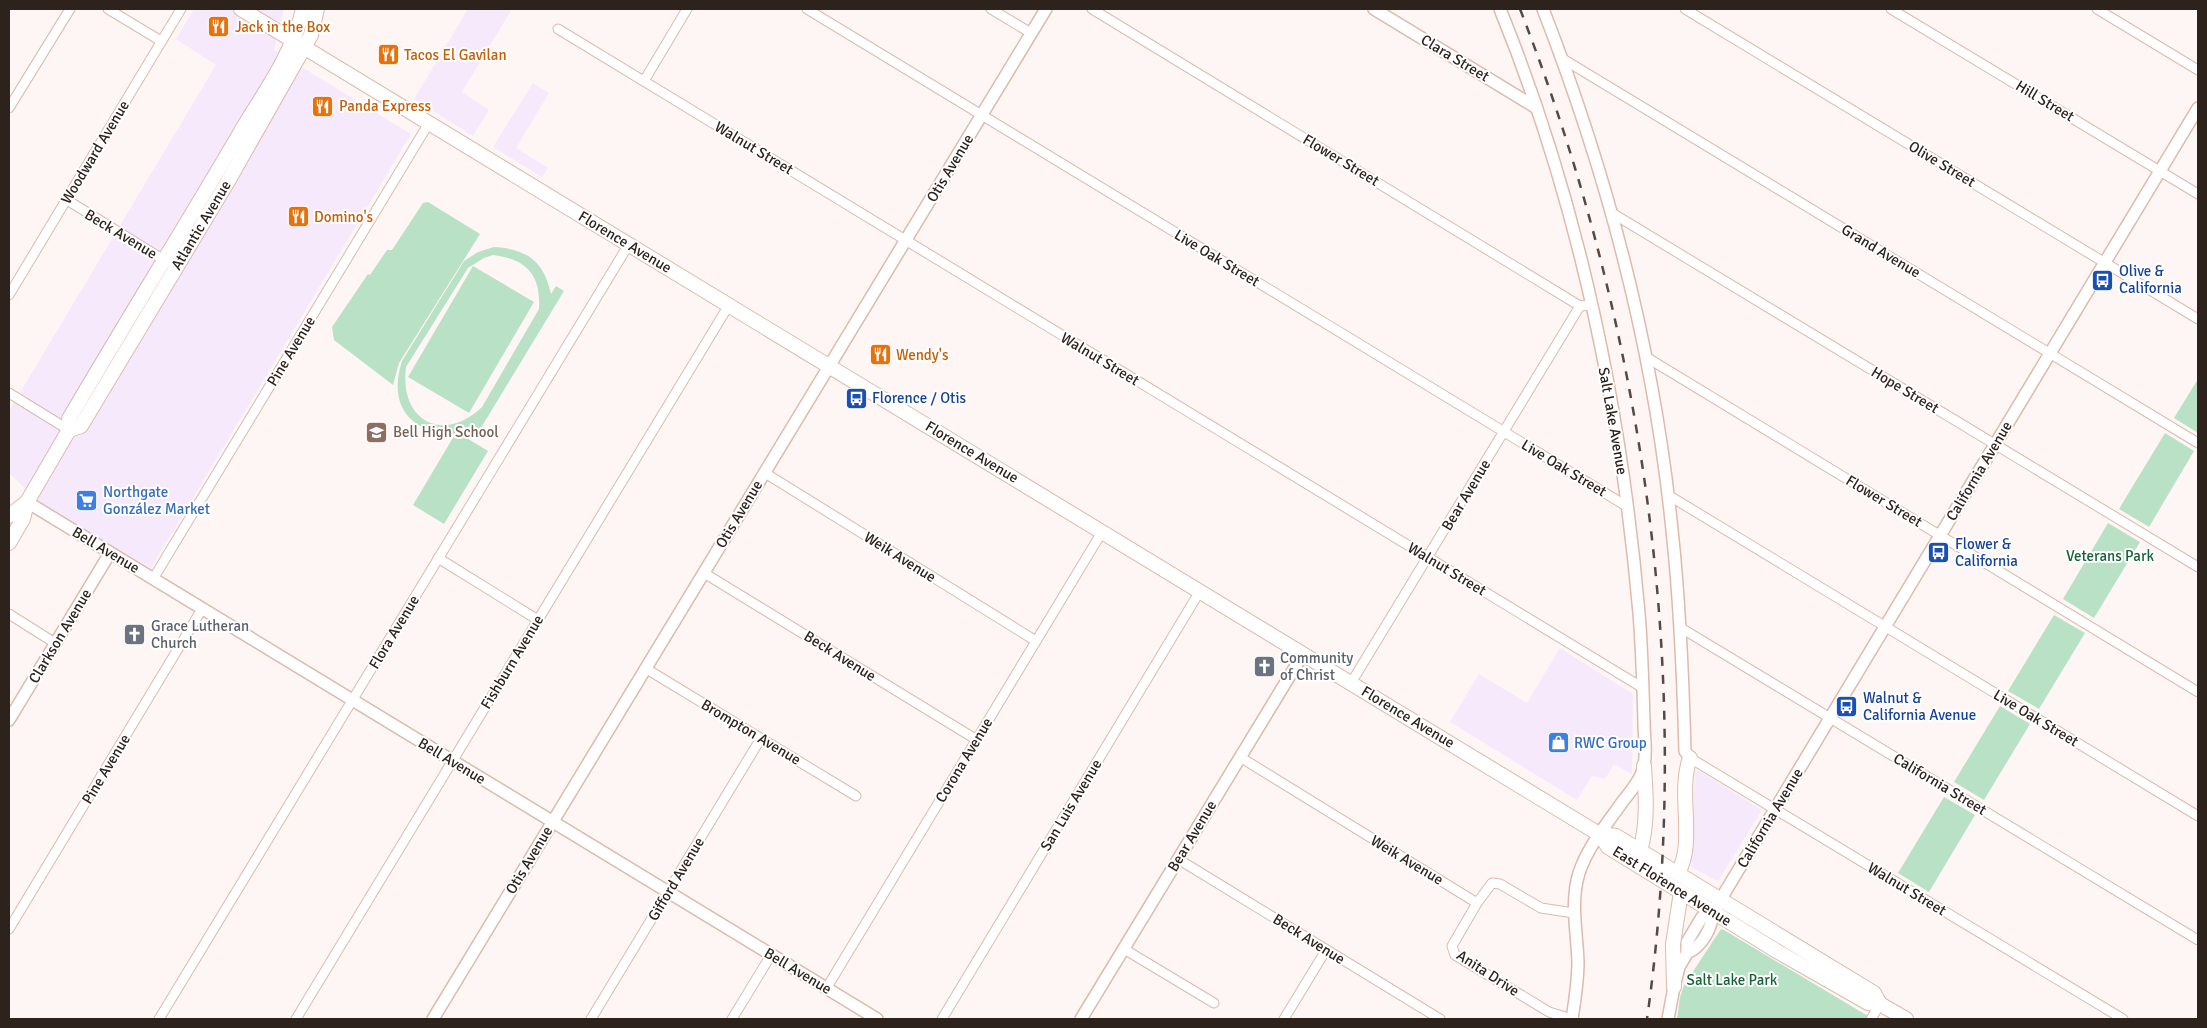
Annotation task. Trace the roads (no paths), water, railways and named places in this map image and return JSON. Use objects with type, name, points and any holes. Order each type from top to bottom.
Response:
[{"type":"main road","name":"Florence Avenue","points":[[240,9],[1600,834]]},
{"type":"main road","name":"Atlantic Avenue","points":[[298,44],[298,28],[303,9]]},
{"type":"main road","name":"Atlantic Avenue","points":[[9,542],[23,519],[27,502],[69,430],[69,419],[170,264],[216,176],[298,44],[311,35],[317,9]]},
{"type":"main road","name":"Atlantic Avenue","points":[[9,516],[27,502]]},
{"type":"main road","points":[[1678,873],[1682,865],[1684,850],[1687,766],[1690,758]]},
{"type":"main road","points":[[1640,851],[1643,841],[1646,790],[1644,766]]},
{"type":"main road","name":"East Florence Avenue","points":[[1600,834],[1616,836],[1721,899],[1874,993],[1880,1004]]},
{"type":"main road","name":"East Florence Avenue","points":[[1600,834],[1608,847],[1713,912],[1868,1003],[1880,1004],[1906,1019]]},
{"type":"main road","points":[[1674,987],[1673,944],[1681,892]]},
{"type":"street","points":[[9,108],[70,9]]},
{"type":"street","points":[[108,9],[161,41]]},
{"type":"street","name":"Woodward Avenue","points":[[9,295],[181,9]]},
{"type":"street","points":[[644,81],[687,9]]},
{"type":"street","name":"Live Oak Street","points":[[807,9],[1628,507]]},
{"type":"street","points":[[991,9],[1031,33]]},
{"type":"street","name":"Otis Avenue","points":[[433,1019],[1046,9]]},
{"type":"street","name":"Flower Street","points":[[1092,9],[1586,305]]},
{"type":"street","name":"Clara Street","points":[[1374,9],[1536,107]]},
{"type":"street","name":"Salt Lake Avenue","points":[[1500,9],[1536,107],[1563,193],[1586,305],[1615,421],[1628,507],[1640,630],[1644,766],[1632,789],[1600,834]]},
{"type":"street","points":[[1543,9],[1589,136],[1612,213],[1646,357],[1668,496],[1681,628],[1685,750],[1690,758]]},
{"type":"street","name":"Olive Street","points":[[1685,9],[2198,319]]},
{"type":"street","name":"Hill Street","points":[[1892,9],[2198,194]]},
{"type":"street","points":[[2097,9],[2198,70]]},
{"type":"street","name":"Walnut Street","points":[[558,29],[1643,688]]},
{"type":"street","name":"Grand Avenue","points":[[1562,59],[2198,444]]},
{"type":"street","name":"California Avenue","points":[[1713,912],[2198,108]]},
{"type":"street","name":"Pine Avenue","points":[[153,579],[429,123]]},
{"type":"street","name":"Beck Avenue","points":[[67,200],[170,264]]},
{"type":"street","name":"Hope Street","points":[[1612,213],[2198,567]]},
{"type":"street","name":"Flora Avenue","points":[[159,1019],[629,244]]},
{"type":"street","name":"Fishburn Avenue","points":[[296,1019],[729,305]]},
{"type":"street","name":"Bear Avenue","points":[[1351,683],[1504,432],[1586,305]]},
{"type":"street","name":"Flower Street","points":[[1646,357],[2198,692]]},
{"type":"street","points":[[9,393],[69,430]]},
{"type":"street","name":"Weik Avenue","points":[[764,473],[1036,641]]},
{"type":"street","name":"Live Oak Street","points":[[1668,496],[2198,816]]},
{"type":"street","name":"Bell Avenue","points":[[27,502],[876,1019]]},
{"type":"street","name":"Corona Avenue","points":[[826,989],[1102,532]]},
{"type":"street","name":"Clarkson Avenue","points":[[9,720],[110,553]]},
{"type":"street","points":[[438,558],[538,620]]},
{"type":"street","name":"Beck Avenue","points":[[704,573],[977,740]]},
{"type":"street","name":"San Luis Avenue","points":[[942,1019],[1200,591]]},
{"type":"street","name":"Pine Avenue","points":[[9,929],[202,609]]},
{"type":"street","points":[[9,614],[55,643]]},
{"type":"street","name":"California Street","points":[[1681,628],[2198,940]]},
{"type":"street","name":"Bear Avenue","points":[[1081,1019],[1303,654]]},
{"type":"street","name":"Brompton Avenue","points":[[646,668],[856,796]]},
{"type":"street","name":"Gifford Avenue","points":[[591,1019],[761,738]]},
{"type":"street","name":"Weik Avenue","points":[[1240,758],[1477,903]]},
{"type":"street","name":"Walnut Street","points":[[1690,758],[2123,1019]]},
{"type":"street","points":[[1572,1019],[1577,992],[1578,966],[1574,913],[1575,888],[1578,874],[1590,848],[1600,834]]},
{"type":"street","name":"Beck Avenue","points":[[1178,859],[1440,1019]]},
{"type":"street","points":[[1477,903],[1492,883],[1500,884],[1541,908],[1574,913]]},
{"type":"street","name":"Anita Drive","points":[[1477,903],[1452,946],[1455,955],[1549,1012],[1572,1019]]},
{"type":"street","points":[[1668,1019],[1679,967],[1687,952],[1696,949],[1712,923],[1713,912]]},
{"type":"street","points":[[1124,949],[1214,1003]]},
{"type":"street","points":[[1284,1019],[1326,950]]},
{"type":"street","points":[[732,1019],[771,955]]},
{"type":"street","points":[[1871,1019],[1880,1004]]},
{"type":"railway","points":[[1520,9],[1563,130],[1599,253],[1627,379],[1648,506],[1661,634],[1665,763],[1660,891],[1647,1019]]},
{"type":"place","name":"Jack in the Box","points":[[219,27]]},
{"type":"place","name":"Tacos El Gavilan","points":[[388,55]]},
{"type":"place","name":"Panda Express","points":[[323,106]]},
{"type":"place","name":"Domino's","points":[[298,217]]},
{"type":"place","name":"Olive & California","points":[[2103,280]]},
{"type":"place","name":"Wendy's","points":[[880,355]]},
{"type":"place","name":"Florence / Otis","points":[[856,398]]},
{"type":"place","name":"Bell High School","points":[[377,432]]},
{"type":"place","name":"Northgate González Market","points":[[87,501]]},
{"type":"place","name":"Flower & California","points":[[1939,553]]},
{"type":"place","name":"Grace Lutheran Church","points":[[135,635]]},
{"type":"place","name":"Community of Christ","points":[[1264,667]]},
{"type":"place","name":"Walnut & California Avenue","points":[[1847,707]]},
{"type":"place","name":"RWC Group","points":[[1558,743]]},
{"type":"park label","name":"Veterans Park","points":[[2110,556]]},
{"type":"park label","name":"Salt Lake Park","points":[[1732,980]]}]
